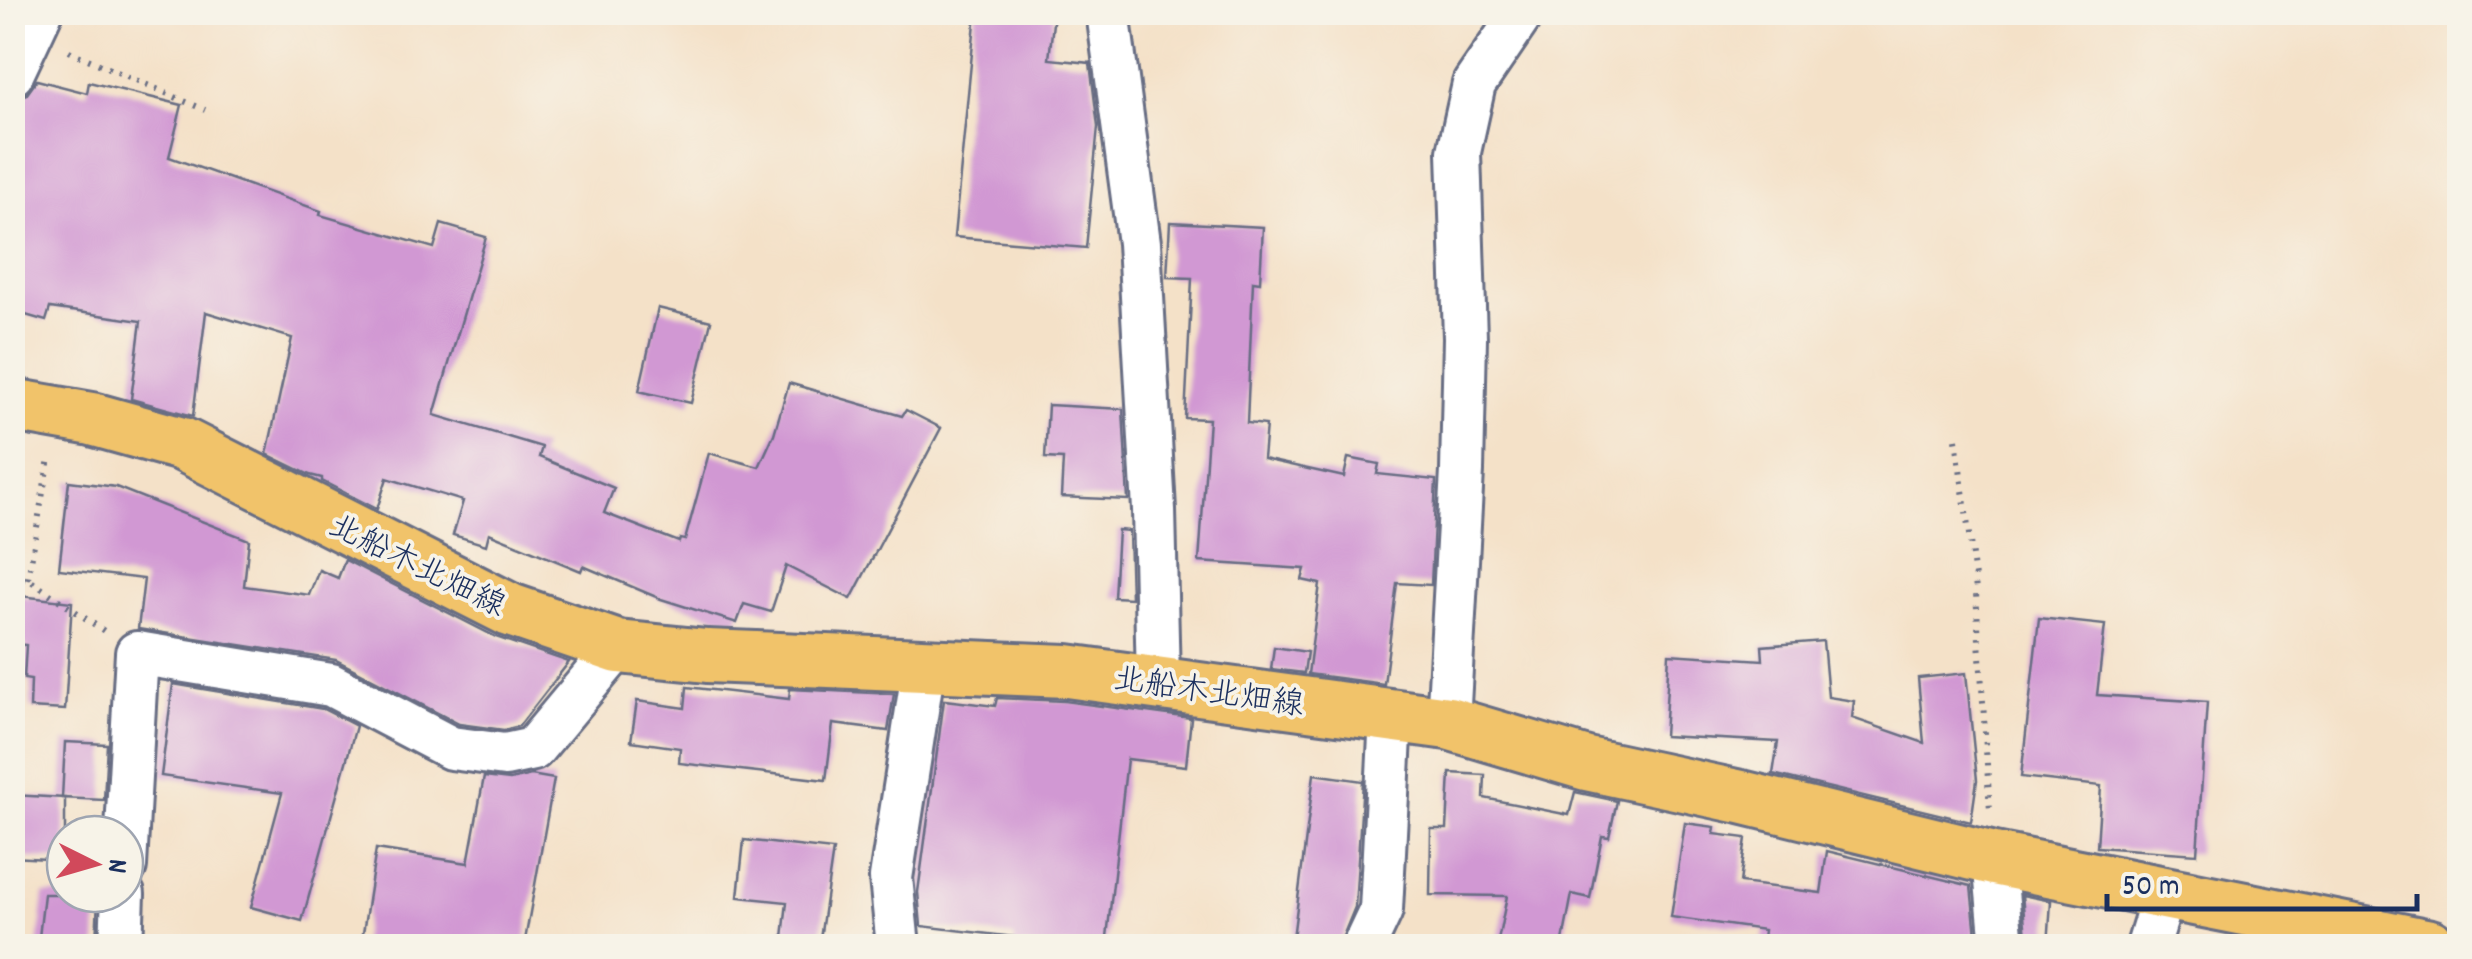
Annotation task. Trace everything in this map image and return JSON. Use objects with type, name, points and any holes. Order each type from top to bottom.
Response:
[{"type":"main road","name":"北船木北畑線","points":[[35,408],[182,444],[510,610],[618,648],[708,656],[1067,671],[1448,724],[1588,764],[1994,859],[2430,946]]},
{"type":"street","points":[[1108,12],[1139,243],[1154,510],[1158,682]]},
{"type":"street","points":[[1448,724],[1462,471],[1464,357],[1459,152],[1474,84],[1523,12]]},
{"type":"street","points":[[12,74],[36,23]]},
{"type":"street","points":[[128,814],[136,654],[330,685],[452,748],[506,755],[533,748],[618,648]]},
{"type":"street","points":[[898,946],[891,878],[924,665]]},
{"type":"street","points":[[1364,946],[1380,910],[1390,717]]},
{"type":"street","points":[[1994,859],[2002,946]]},
{"type":"street","points":[[2148,946],[2166,892]]},
{"type":"street","points":[[121,946],[123,914]]},
{"type":"path","points":[[36,23],[206,110]]},
{"type":"path","points":[[28,579],[35,408]]},
{"type":"path","points":[[1956,439],[1974,578],[1994,859]]},
{"type":"path","points":[[12,578],[28,579],[136,654]]},
{"type":"building","points":[[976,12],[1054,14],[1049,59],[1090,63],[1098,127],[1086,248],[954,237]]},
{"type":"building","points":[[37,80],[87,93],[89,82],[182,105],[169,157],[321,211],[320,215],[434,248],[441,224],[486,237],[434,415],[542,447],[539,457],[614,488],[604,513],[679,542],[685,540],[709,453],[759,467],[774,434],[789,383],[902,416],[906,410],[941,428],[851,599],[786,566],[771,612],[744,604],[737,623],[661,599],[583,566],[581,571],[489,533],[486,545],[453,535],[463,501],[387,478],[377,509],[322,478],[267,454],[292,338],[206,312],[193,416],[131,399],[141,321],[50,308],[46,321],[12,311],[12,99],[27,94]]},
{"type":"building","points":[[1170,222],[1263,227],[1260,282],[1253,281],[1247,423],[1266,425],[1263,459],[1344,477],[1348,458],[1379,464],[1377,474],[1436,480],[1431,585],[1397,583],[1384,684],[1308,674],[1320,584],[1302,580],[1305,569],[1199,562],[1209,419],[1185,418],[1192,278],[1167,277]]},
{"type":"building","points":[[658,308],[711,321],[691,403],[639,391]]},
{"type":"building","points":[[1048,405],[1123,409],[1128,500],[1061,497],[1063,459],[1045,458]]},
{"type":"building","points":[[69,481],[116,487],[249,540],[244,586],[309,595],[319,570],[338,578],[345,560],[496,637],[569,662],[519,726],[504,730],[459,724],[336,660],[138,629],[144,579],[59,569]]},
{"type":"building","points":[[1118,530],[1129,531],[1131,598],[1114,597]]},
{"type":"building","points":[[12,595],[72,602],[65,710],[30,708],[31,680],[24,679],[26,645],[12,643]]},
{"type":"building","points":[[2039,618],[2105,625],[2097,695],[2207,702],[2197,854],[2097,847],[2101,786],[2021,777]]},
{"type":"building","points":[[1823,641],[1828,697],[1854,701],[1852,718],[1924,743],[1918,678],[1966,673],[1977,780],[1971,822],[1773,774],[1778,742],[1664,736],[1669,654],[1763,660],[1762,646]]},
{"type":"building","points":[[1274,647],[1307,652],[1304,673],[1271,669]]},
{"type":"building","points":[[173,684],[323,709],[356,726],[302,921],[251,907],[282,793],[161,776]]},
{"type":"building","points":[[687,687],[789,699],[790,689],[894,694],[888,731],[833,724],[826,780],[679,763],[680,748],[631,741],[637,701],[685,708]]},
{"type":"building","points":[[997,698],[1064,701],[1191,718],[1186,766],[1127,759],[1106,946],[1014,946],[1015,937],[921,926],[918,892],[944,700],[995,706]]},
{"type":"building","points":[[65,742],[107,744],[104,800],[62,798]]},
{"type":"building","points":[[1450,773],[1485,775],[1484,798],[1569,815],[1575,792],[1617,801],[1609,837],[1602,836],[1590,898],[1572,894],[1562,946],[1497,946],[1507,896],[1430,895],[1431,829],[1447,829]]},
{"type":"building","points":[[1314,774],[1363,781],[1355,907],[1339,946],[1292,946]]},
{"type":"building","points":[[531,775],[554,779],[524,946],[361,946],[376,849],[468,863],[484,777],[510,780]]},
{"type":"building","points":[[12,795],[65,798],[65,814],[45,814],[45,859],[12,857]]},
{"type":"building","points":[[1685,823],[1715,827],[1714,834],[1746,838],[1740,883],[1821,893],[1827,851],[1971,886],[1977,946],[1762,946],[1764,930],[1671,917]]},
{"type":"building","points":[[744,840],[833,850],[819,946],[782,946],[787,902],[738,897]]},
{"type":"building","points":[[44,894],[45,914],[97,914],[96,946],[38,946]]},
{"type":"building","points":[[2022,895],[2051,901],[2048,946],[2027,946]]}]
